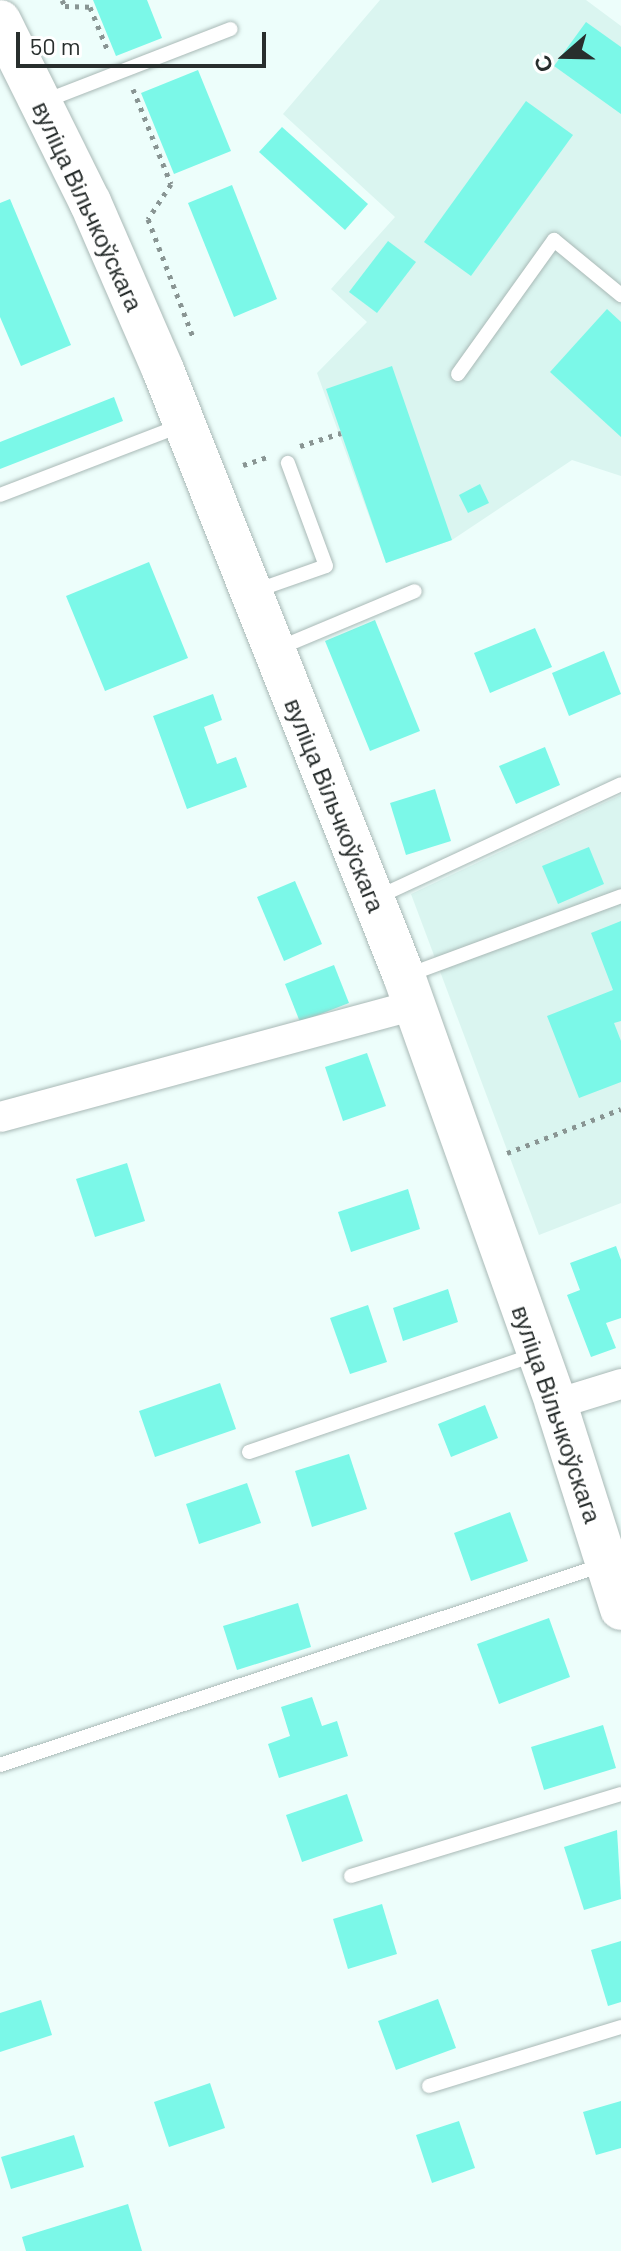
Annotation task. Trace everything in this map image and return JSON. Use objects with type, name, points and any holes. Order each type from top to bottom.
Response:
[{"type":"main road","name":"вуліца Вільчкоўскага","points":[[0,21],[90,202],[184,425],[409,991],[556,1404],[621,1609]]},
{"type":"street","points":[[0,1117],[409,991]]},
{"type":"street","points":[[556,1404],[621,1384]]},
{"type":"lane","points":[[41,103],[231,29]]},
{"type":"lane","points":[[458,374],[554,240],[621,295]]},
{"type":"lane","points":[[0,495],[184,425]]},
{"type":"lane","points":[[251,592],[326,566],[288,463]]},
{"type":"lane","points":[[273,650],[415,591]]},
{"type":"lane","points":[[373,899],[621,784]]},
{"type":"lane","points":[[409,991],[621,896]]},
{"type":"lane","points":[[249,1452],[538,1354]]},
{"type":"lane","points":[[0,1765],[124,1728],[607,1564]]},
{"type":"lane","points":[[351,1876],[621,1794]]},
{"type":"lane","points":[[429,2086],[621,2027]]},
{"type":"path","points":[[503,1155],[621,1109]]},
{"type":"shaded area","points":[[380,0],[586,0],[621,26],[621,476],[572,460],[452,540],[386,563],[317,373],[367,322],[331,289],[395,217],[283,114]]},
{"type":"shaded area","points":[[621,795],[621,1203],[539,1235],[411,894]]},
{"type":"building","points":[[93,0],[147,0],[162,38],[116,56]]},
{"type":"building","points":[[586,22],[621,47],[621,114],[554,66]]},
{"type":"building","points":[[198,70],[231,151],[174,174],[141,93]]},
{"type":"building","points":[[526,101],[573,135],[471,276],[424,242]]},
{"type":"building","points":[[282,127],[368,204],[345,230],[259,152]]},
{"type":"building","points":[[232,185],[277,299],[234,317],[188,203]]},
{"type":"building","points":[[10,199],[71,345],[21,366],[0,317],[0,203]]},
{"type":"building","points":[[388,241],[416,262],[377,313],[349,292]]},
{"type":"building","points":[[607,309],[621,322],[621,437],[550,372]]},
{"type":"building","points":[[392,366],[452,540],[386,563],[326,389]]},
{"type":"building","points":[[114,397],[123,421],[0,469],[0,442]]},
{"type":"building","points":[[480,484],[489,503],[468,513],[459,495]]},
{"type":"building","points":[[149,562],[188,658],[105,691],[66,596]]},
{"type":"building","points":[[375,620],[420,731],[370,751],[325,641]]},
{"type":"building","points":[[535,628],[552,667],[490,693],[474,653]]},
{"type":"building","points":[[604,651],[621,694],[569,716],[552,673]]},
{"type":"building","points":[[213,694],[222,720],[204,727],[217,764],[236,757],[247,787],[187,809],[153,716]]},
{"type":"building","points":[[545,747],[560,785],[516,804],[499,766]]},
{"type":"building","points":[[435,789],[451,841],[406,855],[390,803]]},
{"type":"building","points":[[589,847],[604,884],[558,904],[542,866]]},
{"type":"building","points":[[295,881],[322,944],[284,961],[257,897]]},
{"type":"building","points":[[621,921],[621,1021],[614,1023],[621,1041],[621,1082],[579,1098],[547,1016],[613,990],[591,933]]},
{"type":"building","points":[[334,965],[349,1003],[300,1022],[285,984]]},
{"type":"building","points":[[367,1053],[386,1106],[343,1121],[325,1067]]},
{"type":"building","points":[[127,1163],[145,1221],[95,1237],[76,1179]]},
{"type":"building","points":[[408,1189],[420,1229],[351,1252],[338,1212]]},
{"type":"building","points":[[616,1246],[621,1260],[621,1318],[606,1323],[616,1348],[591,1357],[567,1295],[580,1290],[570,1263]]},
{"type":"building","points":[[448,1289],[458,1322],[403,1341],[393,1308]]},
{"type":"building","points":[[368,1305],[387,1362],[350,1374],[330,1318]]},
{"type":"building","points":[[220,1383],[236,1429],[155,1457],[139,1411]]},
{"type":"building","points":[[485,1405],[498,1438],[451,1457],[438,1424]]},
{"type":"building","points":[[349,1454],[367,1509],[312,1527],[295,1471]]},
{"type":"building","points":[[247,1483],[261,1523],[199,1544],[186,1504]]},
{"type":"building","points":[[510,1512],[528,1561],[471,1581],[454,1533]]},
{"type":"building","points":[[298,1603],[311,1647],[237,1670],[223,1626]]},
{"type":"building","points":[[549,1618],[570,1677],[499,1704],[477,1644]]},
{"type":"building","points":[[312,1697],[322,1726],[337,1721],[348,1756],[279,1778],[268,1744],[290,1736],[281,1707]]},
{"type":"building","points":[[603,1725],[616,1768],[544,1790],[531,1747]]},
{"type":"building","points":[[347,1794],[363,1841],[302,1862],[286,1815]]},
{"type":"building","points":[[617,1830],[621,1899],[584,1910],[564,1847]]},
{"type":"building","points":[[382,1904],[397,1954],[348,1969],[333,1919]]},
{"type":"building","points":[[621,1941],[621,2002],[608,2006],[591,1950]]},
{"type":"building","points":[[438,1999],[456,2048],[396,2070],[378,2021]]},
{"type":"building","points":[[41,2000],[52,2035],[0,2052],[0,2013]]},
{"type":"building","points":[[210,2083],[225,2128],[169,2147],[154,2102]]},
{"type":"building","points":[[621,2101],[621,2148],[596,2155],[583,2112]]},
{"type":"building","points":[[459,2121],[475,2168],[432,2183],[416,2135]]},
{"type":"building","points":[[74,2135],[84,2167],[11,2189],[1,2157]]},
{"type":"building","points":[[128,2204],[142,2251],[26,2251],[22,2237]]}]
